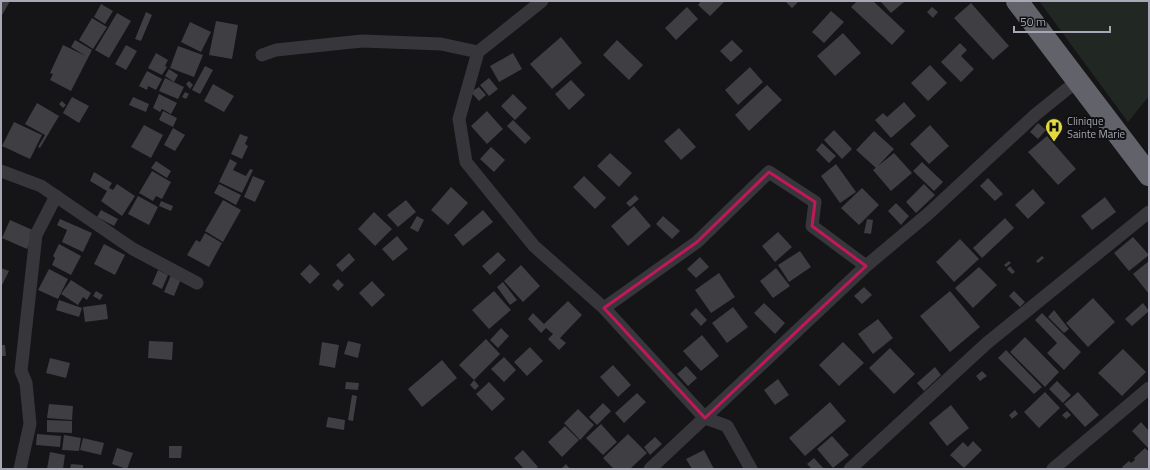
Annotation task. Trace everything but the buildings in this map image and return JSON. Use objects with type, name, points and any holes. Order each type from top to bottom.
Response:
[{"type":"highway","points":[[1017,1],[1149,175]]},
{"type":"street","points":[[542,1],[478,52],[459,119],[466,162],[534,246],[604,308],[705,418],[727,426],[751,469]]},
{"type":"street","points":[[262,55],[276,50],[362,41],[441,44],[478,52]]},
{"type":"street","points":[[650,469],[866,266],[928,214],[1035,115],[1077,80]]},
{"type":"street","points":[[1,171],[41,186],[133,248],[197,283]]},
{"type":"street","points":[[604,308],[697,242],[769,172],[815,202],[812,226],[866,266]]},
{"type":"street","points":[[20,469],[30,424],[26,383],[21,371],[36,235],[56,196]]},
{"type":"street","points":[[850,469],[987,343],[1149,212]]},
{"type":"street","points":[[1053,469],[1149,388]]},
{"type":"highlighted area","points":[[769,172],[815,202],[812,226],[866,266],[705,418],[604,308],[697,242]]},
{"type":"shaded area","points":[[1039,1],[1149,1],[1149,96],[1128,122]]},
{"type":"place","name":"Clinique Sainte Marie","points":[[1054,142]]}]
